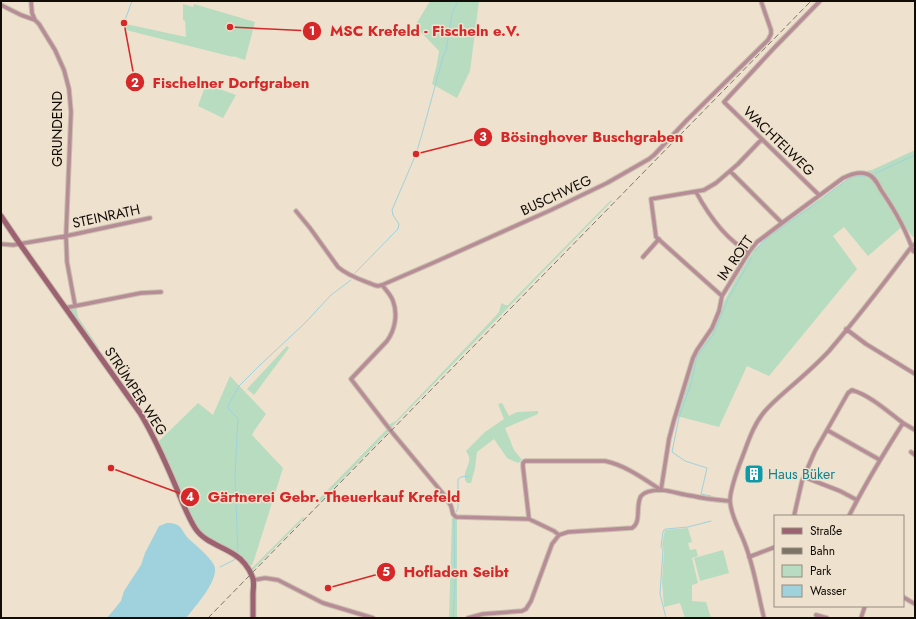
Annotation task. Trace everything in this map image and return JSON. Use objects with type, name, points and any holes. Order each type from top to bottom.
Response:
[{"type":"street","points":[[31,1],[32,13],[35,20]]},
{"type":"street","name":"BUSCHWEG","points":[[382,285],[551,210],[607,183],[649,159],[768,40],[771,30],[761,1]]},
{"type":"street","name":"WACHTELWEG","points":[[819,195],[724,102],[820,1]]},
{"type":"street","points":[[1,6],[35,20]]},
{"type":"street","name":"GRUNDEND","points":[[35,20],[55,50],[64,70],[69,89],[71,112],[66,236],[67,262],[75,305]]},
{"type":"street","points":[[722,296],[656,236],[651,199],[704,190],[730,171],[762,140]]},
{"type":"street","points":[[730,171],[782,223]]},
{"type":"street","name":"IM ROTT","points":[[661,490],[671,433],[693,358],[712,328],[719,311],[722,296],[749,252],[757,242],[843,178],[861,172],[869,174],[874,179],[891,204],[914,245]]},
{"type":"street","points":[[696,192],[707,211],[723,231],[735,243],[749,252]]},
{"type":"street","points":[[296,211],[338,267],[349,275],[374,285],[382,285],[393,300],[395,313],[394,329],[387,341],[351,379],[391,431],[445,496],[451,506],[453,514],[460,517],[529,519],[559,535]]},
{"type":"street","name":"STRÜMPER WEG","points":[[1,216],[131,400],[148,427],[159,448],[195,529],[209,541],[237,556],[254,580]]},
{"type":"street","name":"STEINRATH","points":[[66,236],[150,218]]},
{"type":"street","points":[[1,244],[13,245],[66,236]]},
{"type":"street","points":[[643,257],[659,239]]},
{"type":"street","points":[[914,245],[915,252]]},
{"type":"street","points":[[764,618],[749,557],[734,517],[730,501],[736,474],[750,437],[764,412],[773,402],[812,368],[828,351],[914,245]]},
{"type":"street","points":[[65,308],[141,293],[161,292]]},
{"type":"street","points":[[846,329],[866,344],[915,374]]},
{"type":"street","points":[[794,515],[802,481],[815,451],[848,393],[852,390],[878,404],[915,430]]},
{"type":"street","points":[[850,515],[880,460],[903,423]]},
{"type":"street","points":[[827,430],[880,460]]},
{"type":"street","points":[[529,519],[523,467],[523,463],[525,462],[605,461],[616,463],[661,490],[730,501]]},
{"type":"street","points":[[804,477],[840,491],[857,500]]},
{"type":"street","points":[[468,618],[475,615],[516,612],[526,609],[531,601],[552,544],[559,535],[568,532],[632,528],[637,523],[640,499],[642,496],[644,494],[661,490]]},
{"type":"street","points":[[749,557],[755,556],[774,547]]},
{"type":"street","points":[[253,618],[254,580],[265,578],[278,580],[323,603],[372,618]]},
{"type":"street","points":[[904,598],[915,604]]},
{"type":"street","points":[[861,618],[866,607]]},
{"type":"street","points":[[816,615],[827,618]]},
{"type":"green space","points":[[430,1],[479,1],[470,71],[457,98],[432,84],[439,51],[415,26]]},
{"type":"green space","points":[[183,4],[193,7],[194,4],[255,22],[245,60],[126,30],[126,24],[186,37],[185,21],[183,20]]},
{"type":"green space","points":[[206,84],[236,95],[223,118],[198,106]]},
{"type":"green space","points":[[915,150],[915,236],[913,237],[904,225],[868,256],[844,227],[833,236],[857,269],[769,376],[747,366],[719,427],[677,416],[695,358],[714,329],[722,306],[733,284],[753,251],[770,235],[851,177],[872,170]]},
{"type":"green space","points":[[611,200],[612,201],[391,428],[388,425],[396,421],[490,322],[499,312],[501,304],[508,305]]},
{"type":"green space","points":[[76,306],[78,317],[99,348],[98,349],[71,313],[71,309]]},
{"type":"green space","points":[[287,346],[289,348],[254,395],[247,389]]},
{"type":"green space","points":[[230,376],[266,414],[252,435],[283,468],[254,560],[252,565],[249,566],[210,540],[196,528],[158,442],[198,403],[213,415]]},
{"type":"green space","points":[[502,403],[509,416],[517,412],[538,411],[538,414],[505,428],[514,450],[522,460],[518,463],[507,458],[494,439],[477,452],[471,483],[467,483],[465,480],[465,473],[469,464],[469,456],[466,451],[485,432],[504,419],[498,404]]},
{"type":"green space","points":[[387,429],[389,431],[318,504],[316,502]]},
{"type":"green space","points":[[303,517],[304,518],[252,571],[251,569]]},
{"type":"green space","points":[[452,518],[457,518],[457,618],[449,618]]},
{"type":"green space","points":[[688,528],[692,542],[688,543],[690,550],[696,549],[698,556],[692,558],[698,583],[692,585],[692,601],[706,602],[711,618],[685,618],[680,603],[664,607],[662,580],[664,551],[662,545],[665,530]]},
{"type":"green space","points":[[723,550],[729,573],[700,581],[694,558]]},
{"type":"water","points":[[167,523],[176,524],[179,526],[187,537],[214,565],[214,577],[206,593],[186,618],[107,618],[121,601],[124,591],[141,565],[145,553],[159,526]]},
{"type":"waterway","points":[[124,23],[132,1]]},
{"type":"waterway","points":[[355,273],[398,229],[399,224],[393,215],[392,210],[416,154],[443,57],[446,51],[452,13],[458,1]]},
{"type":"waterway","points":[[874,174],[915,155]]},
{"type":"waterway","points":[[824,197],[848,179],[856,176],[867,176]]},
{"type":"waterway","points":[[755,252],[767,238],[819,201]]},
{"type":"waterway","points":[[711,496],[701,494],[707,468],[685,461],[672,452],[679,417],[691,384],[697,356],[713,335],[728,299],[752,257]]},
{"type":"waterway","points":[[238,554],[235,474],[238,419],[228,408],[228,406],[239,386],[305,323],[331,295],[351,280]]},
{"type":"waterway","points":[[456,512],[458,508],[458,479],[469,476]]},
{"type":"waterway","points":[[453,618],[455,584],[454,518]]},
{"type":"waterway","points":[[666,618],[660,594],[663,550],[661,547],[663,532],[666,529],[688,527],[711,521]]},
{"type":"waterway","points":[[220,567],[234,560],[235,558]]},
{"type":"railway","points":[[208,618],[811,1]]},
{"type":"place","name":"Fischelner Dorfgraben","points":[[124,23]]},
{"type":"place","name":"MSC Krefeld - Fischeln e.V.","points":[[230,27]]},
{"type":"place","name":"Bösinghover Buschgraben","points":[[416,154]]},
{"type":"place","name":"Gärtnerei Gebr. Theuerkauf Krefeld","points":[[111,468]]},
{"type":"place","name":"Haus Büker","points":[[754,474]]},
{"type":"place","name":"Hofladen Seibt","points":[[328,588]]}]
